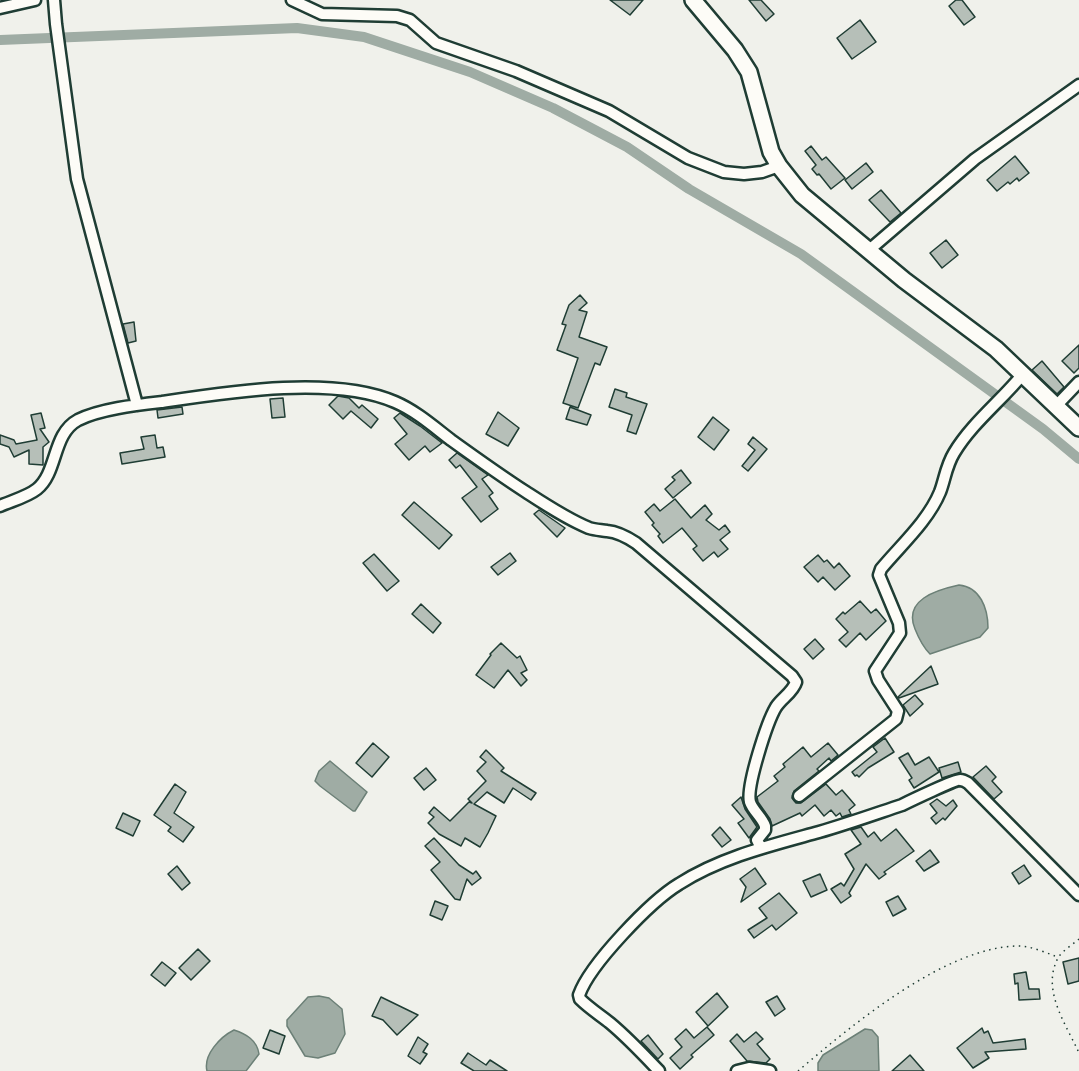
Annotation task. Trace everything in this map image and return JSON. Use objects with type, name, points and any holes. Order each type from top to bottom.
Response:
[{"type":"main road","points":[[693,0],[735,50],[749,72],[771,152],[802,195],[868,251],[996,349],[1079,428]]},
{"type":"street","points":[[0,8],[35,0]]},
{"type":"street","points":[[54,0],[77,179],[137,405]]},
{"type":"street","points":[[292,0],[322,15],[397,16],[410,20],[436,43],[516,71],[609,111],[688,158],[724,172],[744,174],[762,172],[779,166]]},
{"type":"street","points":[[868,251],[975,159],[1079,85]]},
{"type":"street","points":[[799,796],[896,719],[898,711],[878,680],[875,671],[900,633],[899,623],[879,575],[881,568],[929,512],[940,491],[954,452],[984,415],[1023,374]]},
{"type":"street","points":[[1056,406],[1079,382]]},
{"type":"street","points":[[0,506],[36,490],[43,483],[63,435],[76,421],[137,405],[219,393],[308,387],[341,389],[379,396],[411,410],[518,487],[581,525],[620,534],[636,543],[786,670],[796,682],[771,717],[763,735],[751,783],[750,800],[765,826],[765,830],[757,840],[761,848]]},
{"type":"street","points":[[659,1071],[626,1037],[580,999],[580,991],[603,958],[644,911],[678,884],[707,869],[761,848],[902,805],[956,780],[962,780],[968,783],[1079,895]]},
{"type":"street","points":[[737,1071],[749,1068],[770,1071]]},
{"type":"path","points":[[1079,939],[1058,957],[1052,974],[1053,994],[1079,1053]]},
{"type":"path","points":[[798,1071],[832,1042],[896,995],[944,965],[994,950],[1019,946],[1058,957]]},
{"type":"shaded area","points":[[959,585],[977,594],[984,606],[988,628],[980,637],[930,654],[921,643],[915,629],[914,611],[924,598],[932,593]]},
{"type":"shaded area","points":[[330,761],[367,792],[355,811],[315,781],[319,771]]},
{"type":"shaded area","points":[[308,997],[329,998],[342,1009],[345,1034],[335,1053],[318,1058],[305,1056],[287,1026],[287,1020]]},
{"type":"shaded area","points":[[865,1029],[872,1030],[878,1037],[879,1071],[818,1071],[818,1063],[823,1055]]},
{"type":"shaded area","points":[[234,1030],[250,1038],[259,1054],[246,1071],[207,1071],[206,1065],[210,1053],[223,1037]]},
{"type":"building","points":[[610,0],[643,0],[630,15]]},
{"type":"building","points":[[749,0],[761,0],[774,14],[766,21]]},
{"type":"building","points":[[956,0],[962,0],[975,17],[964,25],[949,6]]},
{"type":"building","points":[[860,20],[876,42],[852,59],[837,38]]},
{"type":"building","points":[[811,146],[822,160],[826,157],[845,178],[831,189],[812,169],[816,165],[805,151]]},
{"type":"building","points":[[1015,156],[1029,173],[1019,181],[1017,178],[1010,184],[1008,182],[997,191],[987,180]]},
{"type":"building","points":[[866,163],[873,172],[852,189],[845,180]]},
{"type":"building","points":[[881,190],[901,213],[890,222],[869,200]]},
{"type":"building","points":[[946,240],[958,255],[942,268],[930,253]]},
{"type":"building","points":[[580,295],[587,303],[579,310],[587,312],[579,337],[607,347],[600,365],[595,363],[578,408],[563,403],[578,358],[557,350],[566,325],[562,324],[569,305]]},
{"type":"building","points":[[134,322],[136,341],[128,343],[123,324]]},
{"type":"building","points":[[1079,345],[1079,368],[1074,373],[1062,361]]},
{"type":"building","points":[[1042,361],[1064,387],[1057,394],[1032,370]]},
{"type":"building","points":[[615,389],[627,393],[626,397],[647,404],[636,434],[627,431],[632,415],[609,407]]},
{"type":"building","points":[[338,396],[349,398],[359,408],[362,405],[378,419],[371,428],[351,411],[343,419],[329,405]]},
{"type":"building","points":[[283,398],[285,417],[272,418],[270,399]]},
{"type":"building","points":[[182,407],[183,414],[158,418],[157,410]]},
{"type":"building","points":[[570,407],[591,415],[587,425],[566,419]]},
{"type":"building","points":[[498,412],[519,428],[508,446],[486,434]]},
{"type":"building","points":[[41,413],[45,428],[40,429],[49,442],[43,447],[43,465],[29,464],[29,450],[14,457],[9,447],[0,444],[0,435],[14,440],[16,444],[37,440],[31,415]]},
{"type":"building","points":[[400,413],[442,443],[430,452],[425,446],[409,460],[395,444],[407,434],[394,418]]},
{"type":"building","points":[[713,417],[729,430],[714,450],[698,437]]},
{"type":"building","points":[[155,435],[157,448],[163,447],[165,457],[122,464],[120,453],[144,449],[141,437]]},
{"type":"building","points":[[753,437],[767,449],[748,471],[742,466],[755,450],[748,444]]},
{"type":"building","points":[[457,453],[488,475],[482,479],[493,493],[489,496],[498,509],[481,522],[462,498],[477,487],[460,465],[456,468],[449,460]]},
{"type":"building","points":[[681,470],[691,483],[673,498],[665,489],[675,480],[672,477]]},
{"type":"building","points":[[675,499],[691,518],[705,505],[712,514],[706,520],[719,530],[725,525],[730,532],[720,540],[728,549],[718,557],[714,552],[703,561],[693,549],[697,546],[682,528],[663,543],[658,536],[660,534],[652,525],[654,523],[645,512],[654,504],[660,511]]},
{"type":"building","points":[[414,502],[452,535],[439,549],[402,515]]},
{"type":"building","points":[[539,510],[565,528],[557,537],[534,514]]},
{"type":"building","points":[[510,553],[516,561],[498,575],[491,567]]},
{"type":"building","points":[[374,554],[399,581],[387,591],[363,563]]},
{"type":"building","points":[[818,555],[834,568],[839,563],[850,576],[835,590],[823,577],[818,582],[804,567]]},
{"type":"building","points":[[860,601],[871,613],[876,609],[886,621],[866,640],[860,633],[846,647],[839,640],[848,632],[836,619]]},
{"type":"building","points":[[421,604],[441,623],[433,633],[412,614]]},
{"type":"building","points":[[815,639],[824,649],[813,659],[804,649]]},
{"type":"building","points":[[501,643],[517,658],[520,656],[527,670],[521,673],[527,680],[521,686],[508,670],[494,688],[476,675],[490,654]]},
{"type":"building","points":[[931,666],[938,684],[898,697]]},
{"type":"building","points":[[915,695],[923,704],[910,716],[903,705]]},
{"type":"building","points":[[885,738],[894,752],[868,768],[859,777],[855,776],[852,772],[877,752],[873,747]]},
{"type":"building","points":[[373,743],[389,757],[372,777],[356,763]]},
{"type":"building","points":[[828,743],[838,755],[831,761],[829,758],[817,769],[819,771],[794,791],[792,798],[796,803],[801,803],[826,784],[836,795],[842,790],[855,805],[849,810],[851,814],[842,817],[840,813],[836,816],[831,810],[824,816],[815,805],[802,816],[800,813],[772,826],[757,797],[778,781],[774,776],[785,767],[783,764],[803,747],[811,757]]},
{"type":"building","points":[[486,750],[504,768],[501,771],[536,793],[531,800],[513,788],[504,803],[487,792],[474,804],[496,816],[488,833],[480,847],[465,838],[461,846],[439,834],[428,823],[434,817],[429,813],[434,807],[450,821],[469,802],[472,803],[468,799],[486,781],[477,771],[486,762],[480,757]]},
{"type":"building","points":[[908,753],[915,765],[929,757],[939,772],[914,788],[909,780],[912,778],[899,758]]},
{"type":"building","points":[[958,762],[961,772],[942,778],[939,768]]},
{"type":"building","points":[[986,766],[996,777],[992,781],[1002,792],[994,799],[973,777]]},
{"type":"building","points":[[426,768],[436,780],[424,790],[414,778]]},
{"type":"building","points":[[175,784],[186,792],[174,813],[194,827],[183,842],[168,831],[171,827],[154,815]]},
{"type":"building","points":[[741,797],[745,809],[757,827],[749,838],[738,823],[744,819],[732,805]]},
{"type":"building","points":[[937,799],[946,806],[953,800],[957,806],[945,820],[943,818],[936,824],[931,818],[937,813],[930,804]]},
{"type":"building","points":[[123,813],[140,821],[133,836],[116,828]]},
{"type":"building","points":[[720,827],[731,840],[722,847],[712,835]]},
{"type":"building","points":[[861,827],[868,837],[874,832],[881,841],[896,829],[914,851],[884,872],[886,874],[879,879],[866,864],[849,893],[851,896],[841,903],[831,889],[841,883],[844,886],[854,869],[845,854],[861,844],[851,830]]},
{"type":"building","points":[[434,838],[459,865],[473,874],[476,871],[481,878],[472,885],[467,879],[460,900],[455,899],[431,870],[440,862],[425,846]]},
{"type":"building","points":[[930,850],[939,862],[924,871],[916,861]]},
{"type":"building","points":[[1024,865],[1031,876],[1019,884],[1012,873]]},
{"type":"building","points":[[177,866],[190,883],[182,890],[168,874]]},
{"type":"building","points":[[755,868],[766,884],[741,902],[746,887],[740,879]]},
{"type":"building","points":[[820,874],[827,890],[811,897],[803,881]]},
{"type":"building","points":[[779,893],[797,913],[776,930],[772,925],[754,938],[748,930],[767,918],[759,908]]},
{"type":"building","points":[[898,896],[906,909],[893,916],[886,902]]},
{"type":"building","points":[[435,901],[448,906],[442,920],[430,915]]},
{"type":"building","points":[[198,949],[210,961],[191,980],[179,968]]},
{"type":"building","points":[[1079,958],[1079,981],[1068,984],[1063,962]]},
{"type":"building","points":[[162,962],[176,973],[165,986],[151,975]]},
{"type":"building","points":[[1026,972],[1029,989],[1039,989],[1040,999],[1019,1000],[1018,983],[1015,984],[1014,974]]},
{"type":"building","points":[[717,993],[728,1007],[708,1026],[696,1012]]},
{"type":"building","points":[[777,996],[785,1009],[775,1016],[766,1002]]},
{"type":"building","points":[[381,997],[418,1015],[397,1035],[383,1020],[372,1016]]},
{"type":"building","points":[[707,1027],[714,1035],[691,1055],[693,1057],[680,1069],[670,1058],[682,1047],[675,1039],[686,1029],[694,1038]]},
{"type":"building","points":[[982,1028],[984,1033],[988,1031],[993,1043],[1025,1039],[1026,1049],[985,1052],[989,1058],[973,1068],[957,1048]]},
{"type":"building","points":[[270,1030],[285,1036],[279,1054],[263,1048]]},
{"type":"building","points":[[756,1032],[763,1039],[757,1044],[770,1059],[766,1063],[747,1061],[730,1041],[737,1034],[744,1042]]},
{"type":"building","points":[[648,1035],[663,1054],[658,1059],[641,1041]]},
{"type":"building","points":[[418,1037],[428,1044],[423,1052],[427,1054],[420,1064],[408,1056]]},
{"type":"building","points":[[468,1053],[486,1065],[490,1060],[507,1071],[474,1071],[461,1063]]},
{"type":"building","points":[[910,1055],[924,1071],[892,1071]]},
{"type":"waterway","points":[[0,40],[297,28],[364,37],[470,72],[553,108],[627,147],[689,189],[801,254],[1043,429],[1079,459]]}]
